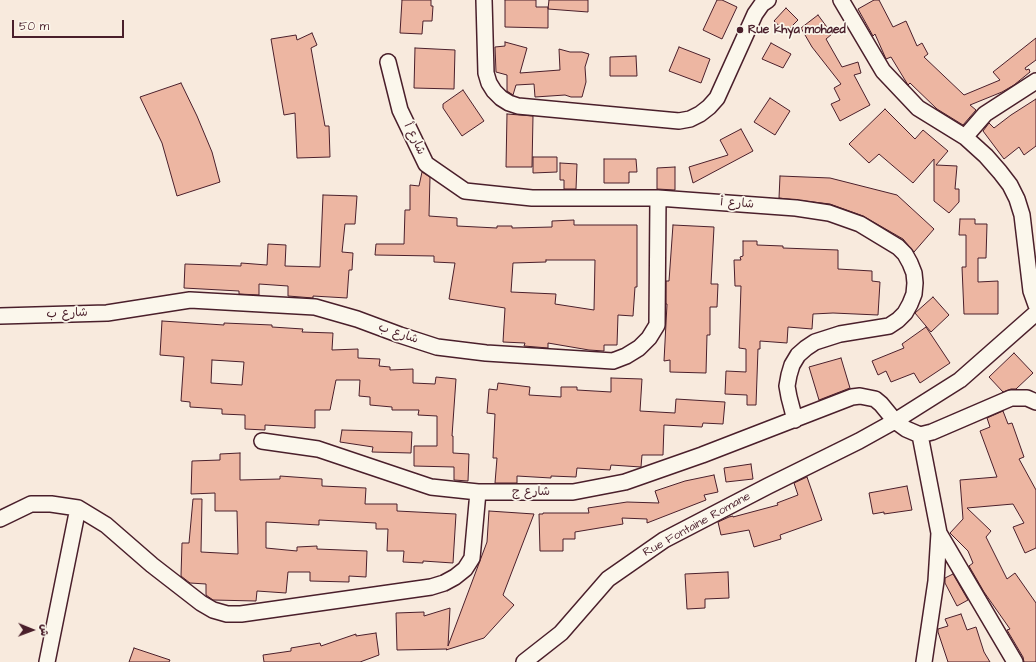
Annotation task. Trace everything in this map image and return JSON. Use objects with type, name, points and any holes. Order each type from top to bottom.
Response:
[{"type":"street","points":[[484,0],[486,73],[494,91],[509,103],[518,106],[679,121],[690,119],[700,114],[709,107],[716,98],[755,14],[762,4],[768,0]]},
{"type":"street","points":[[841,0],[883,71],[918,108],[965,137],[986,156],[1010,185],[1017,199],[1022,215],[1031,291],[1036,306]]},
{"type":"street","name":"شارع أ","points":[[388,62],[400,110],[426,164],[465,192],[532,198],[658,198],[796,208],[829,213],[860,224],[898,247],[905,254],[914,273],[914,294],[910,304],[898,320],[889,326],[840,334],[815,342],[798,355],[792,365],[787,386],[795,420]]},
{"type":"street","points":[[965,137],[985,114],[1036,81]]},
{"type":"street","name":"شارع ب","points":[[0,316],[107,313],[190,300],[315,307],[357,319],[437,347],[486,353],[613,361],[626,356],[639,348],[649,338],[657,325],[658,198]]},
{"type":"street","name":"Rue Fontaine Romane","points":[[524,662],[561,633],[608,579],[664,540],[859,441],[894,421],[960,380],[1036,313]]},
{"type":"street","name":"شارع ج","points":[[262,441],[318,448],[431,487],[478,492],[573,492],[625,482],[860,396],[875,400],[881,404],[894,421]]},
{"type":"street","points":[[894,421],[906,429],[920,435],[932,432],[1011,398],[1027,398],[1036,402]]},
{"type":"street","points":[[920,435],[939,533],[936,581],[924,662]]},
{"type":"street","points":[[0,519],[31,504],[51,504],[78,508],[106,525],[152,565],[201,603],[213,610],[227,614],[241,614],[431,587],[444,583],[465,569],[472,558],[478,492]]},
{"type":"street","points":[[47,662],[78,508]]},
{"type":"street","points":[[939,533],[1015,662]]},
{"type":"building","points":[[402,0],[431,0],[431,6],[433,6],[432,21],[423,21],[422,34],[400,33]]},
{"type":"building","points":[[505,0],[536,0],[536,7],[548,7],[548,28],[505,27]]},
{"type":"building","points":[[549,0],[588,0],[588,12],[548,9]]},
{"type":"building","points":[[717,0],[722,0],[737,7],[722,39],[703,30]]},
{"type":"building","points":[[874,0],[879,0],[893,27],[906,21],[917,46],[922,43],[928,54],[924,57],[964,95],[1000,80],[993,72],[1036,38],[1036,60],[1025,68],[1026,70],[1029,69],[1030,72],[1014,85],[1002,92],[970,105],[976,110],[963,125],[937,109],[910,83],[908,85],[891,57],[886,59],[875,34],[873,36],[858,9]]},
{"type":"building","points":[[786,8],[798,20],[786,32],[774,21]]},
{"type":"building","points":[[818,15],[832,34],[826,39],[842,67],[858,62],[861,73],[854,75],[870,105],[840,121],[831,104],[840,100],[834,88],[841,84],[812,47],[801,28]]},
{"type":"building","points":[[312,33],[317,45],[311,48],[325,126],[329,126],[330,157],[297,158],[295,113],[284,115],[271,39],[296,35],[297,40]]},
{"type":"building","points":[[505,42],[527,48],[520,73],[560,70],[559,49],[589,54],[585,67],[586,82],[582,97],[571,97],[565,95],[535,97],[534,84],[516,85],[513,95],[507,91],[507,75],[496,72],[495,47],[505,46]]},
{"type":"building","points":[[771,43],[791,54],[783,68],[762,59]]},
{"type":"building","points":[[679,47],[710,59],[701,83],[669,71]]},
{"type":"building","points":[[415,48],[455,50],[454,89],[414,88]]},
{"type":"building","points":[[636,56],[637,76],[610,76],[610,57]]},
{"type":"building","points":[[181,83],[212,152],[220,182],[177,196],[162,143],[140,97]]},
{"type":"building","points":[[463,90],[484,121],[462,136],[443,108],[443,104]]},
{"type":"building","points":[[770,98],[790,111],[775,135],[754,122]]},
{"type":"building","points":[[1036,99],[1036,146],[1024,155],[1019,147],[1004,159],[983,131],[989,123],[994,128]]},
{"type":"building","points":[[885,109],[915,139],[923,130],[948,151],[936,165],[957,166],[955,189],[959,189],[959,202],[949,213],[934,201],[934,159],[913,183],[879,154],[869,163],[849,144]]},
{"type":"building","points":[[507,114],[533,116],[532,167],[506,167]]},
{"type":"building","points":[[741,129],[753,151],[693,183],[689,167],[728,155],[720,140]]},
{"type":"building","points":[[533,157],[557,157],[557,172],[533,173]]},
{"type":"building","points":[[604,159],[636,159],[637,172],[629,172],[629,183],[604,183]]},
{"type":"building","points":[[560,163],[577,164],[576,189],[564,189],[564,180],[560,180]]},
{"type":"building","points":[[675,167],[675,190],[657,189],[657,168]]},
{"type":"building","points":[[422,172],[430,177],[429,216],[457,218],[457,226],[497,228],[497,226],[512,226],[512,228],[552,227],[552,221],[574,220],[574,225],[637,225],[637,287],[635,287],[633,316],[618,315],[617,345],[604,345],[604,351],[548,343],[548,348],[524,346],[525,343],[503,342],[505,308],[449,299],[455,263],[434,262],[434,256],[375,255],[376,244],[404,244],[405,210],[410,210],[410,185],[419,186]],"holes":[[[546,260],[595,260],[594,310],[555,304],[556,294],[511,292],[513,263],[546,262]]]},
{"type":"building","points":[[780,176],[830,178],[897,195],[934,229],[914,252],[903,239],[863,216],[830,204],[779,198]]},
{"type":"building","points":[[323,195],[357,196],[355,224],[345,224],[342,252],[353,253],[352,270],[349,270],[347,298],[288,296],[288,286],[259,284],[259,295],[239,294],[239,291],[184,288],[185,264],[241,266],[241,263],[267,265],[268,244],[286,245],[285,266],[320,267]]},
{"type":"building","points":[[960,219],[975,219],[975,224],[987,224],[986,258],[978,258],[978,282],[998,281],[998,314],[964,314],[962,267],[966,267],[966,235],[959,235]]},
{"type":"building","points":[[673,225],[714,227],[711,284],[718,284],[717,307],[710,307],[710,335],[707,335],[706,373],[670,372],[670,360],[664,361],[667,304],[666,281],[669,281]]},
{"type":"building","points":[[743,241],[757,241],[757,245],[783,246],[783,248],[838,250],[838,269],[872,271],[872,281],[880,282],[878,315],[833,313],[813,314],[812,329],[788,327],[787,343],[760,341],[760,349],[758,349],[756,405],[747,405],[747,395],[725,394],[726,371],[746,372],[746,349],[739,348],[741,286],[735,286],[734,260],[741,260],[740,257],[743,256]]},
{"type":"building","points":[[933,297],[949,315],[931,332],[915,313]]},
{"type":"building","points":[[162,321],[224,325],[224,323],[272,325],[272,327],[303,329],[302,332],[333,333],[332,350],[358,349],[358,358],[380,359],[379,366],[390,367],[390,370],[413,369],[413,383],[435,384],[436,377],[456,379],[452,436],[453,453],[469,454],[468,481],[454,480],[454,467],[414,466],[414,446],[437,446],[437,416],[418,415],[419,410],[392,410],[392,407],[370,405],[370,397],[359,396],[360,380],[336,380],[330,410],[315,410],[315,428],[265,425],[265,430],[245,429],[245,415],[222,414],[222,409],[190,407],[190,402],[181,401],[184,357],[160,355]],"holes":[[[212,360],[244,362],[242,385],[211,383]]]},
{"type":"building","points":[[926,327],[950,363],[920,383],[914,373],[891,382],[886,371],[878,375],[872,361],[904,348],[902,344]]},
{"type":"building","points":[[1014,353],[1033,373],[1016,389],[1003,392],[989,377]]},
{"type":"building","points":[[841,358],[850,388],[819,400],[809,367]]},
{"type":"building","points":[[611,378],[642,379],[640,411],[675,413],[676,399],[725,402],[723,424],[703,423],[702,427],[664,425],[663,455],[642,455],[641,467],[611,465],[610,470],[577,468],[576,477],[551,476],[551,478],[517,476],[517,483],[495,483],[497,458],[493,458],[495,414],[487,413],[489,389],[497,390],[498,383],[530,387],[529,395],[561,397],[561,387],[577,387],[577,390],[611,392]]},
{"type":"building","points":[[1003,411],[1008,424],[1012,423],[1024,457],[1019,459],[1036,490],[1036,548],[1025,553],[1013,527],[1024,523],[1013,504],[967,508],[991,531],[986,537],[1007,579],[1015,573],[1036,603],[1036,662],[1024,662],[1023,657],[1007,630],[1010,629],[984,592],[969,566],[973,563],[968,551],[950,533],[963,519],[960,480],[997,477],[980,431],[990,427],[987,418]]},
{"type":"building","points":[[342,430],[412,432],[411,453],[372,452],[373,447],[340,442]]},
{"type":"building","points":[[240,453],[240,480],[280,479],[280,476],[322,479],[322,486],[366,488],[365,504],[397,504],[397,511],[456,514],[453,563],[423,561],[423,563],[403,562],[404,551],[387,551],[388,529],[376,529],[376,523],[319,520],[319,525],[266,522],[266,548],[297,551],[297,547],[317,546],[317,549],[367,551],[366,577],[349,576],[349,582],[310,581],[310,572],[288,572],[286,593],[257,591],[256,601],[213,600],[206,595],[206,584],[190,583],[181,576],[182,543],[189,543],[193,499],[202,499],[201,552],[238,554],[237,511],[215,511],[215,493],[191,494],[192,461],[220,460],[220,454]]},
{"type":"building","points":[[751,464],[753,479],[726,482],[724,468]]},
{"type":"building","points":[[714,475],[718,492],[704,495],[706,500],[647,523],[647,519],[622,518],[623,524],[575,532],[575,539],[563,539],[563,551],[540,551],[539,514],[589,513],[588,508],[627,502],[659,503],[655,491],[685,481]]},
{"type":"building","points":[[807,477],[822,520],[780,535],[781,539],[754,547],[749,530],[721,535],[718,522],[729,517],[778,505],[777,503],[798,495],[794,483]]},
{"type":"building","points":[[907,486],[912,510],[873,514],[869,493]]},
{"type":"building","points":[[489,511],[534,514],[503,595],[514,605],[484,638],[446,650],[447,649],[397,650],[396,613],[424,612],[424,616],[450,608],[448,646],[487,542]]},
{"type":"building","points":[[728,572],[729,598],[705,599],[705,608],[687,609],[685,574]]},
{"type":"building","points":[[953,574],[968,600],[957,606],[945,583],[945,578]]},
{"type":"building","points":[[961,614],[967,630],[976,627],[984,652],[990,662],[948,662],[938,629],[948,626],[945,619]]},
{"type":"building","points":[[376,633],[379,655],[360,662],[264,662],[263,655],[291,651],[291,648],[320,643],[321,646],[356,634],[356,636]]},
{"type":"building","points":[[134,648],[170,660],[169,662],[129,662]]},
{"type":"place","name":"Rue khya mohaed","points":[[740,30]]}]
